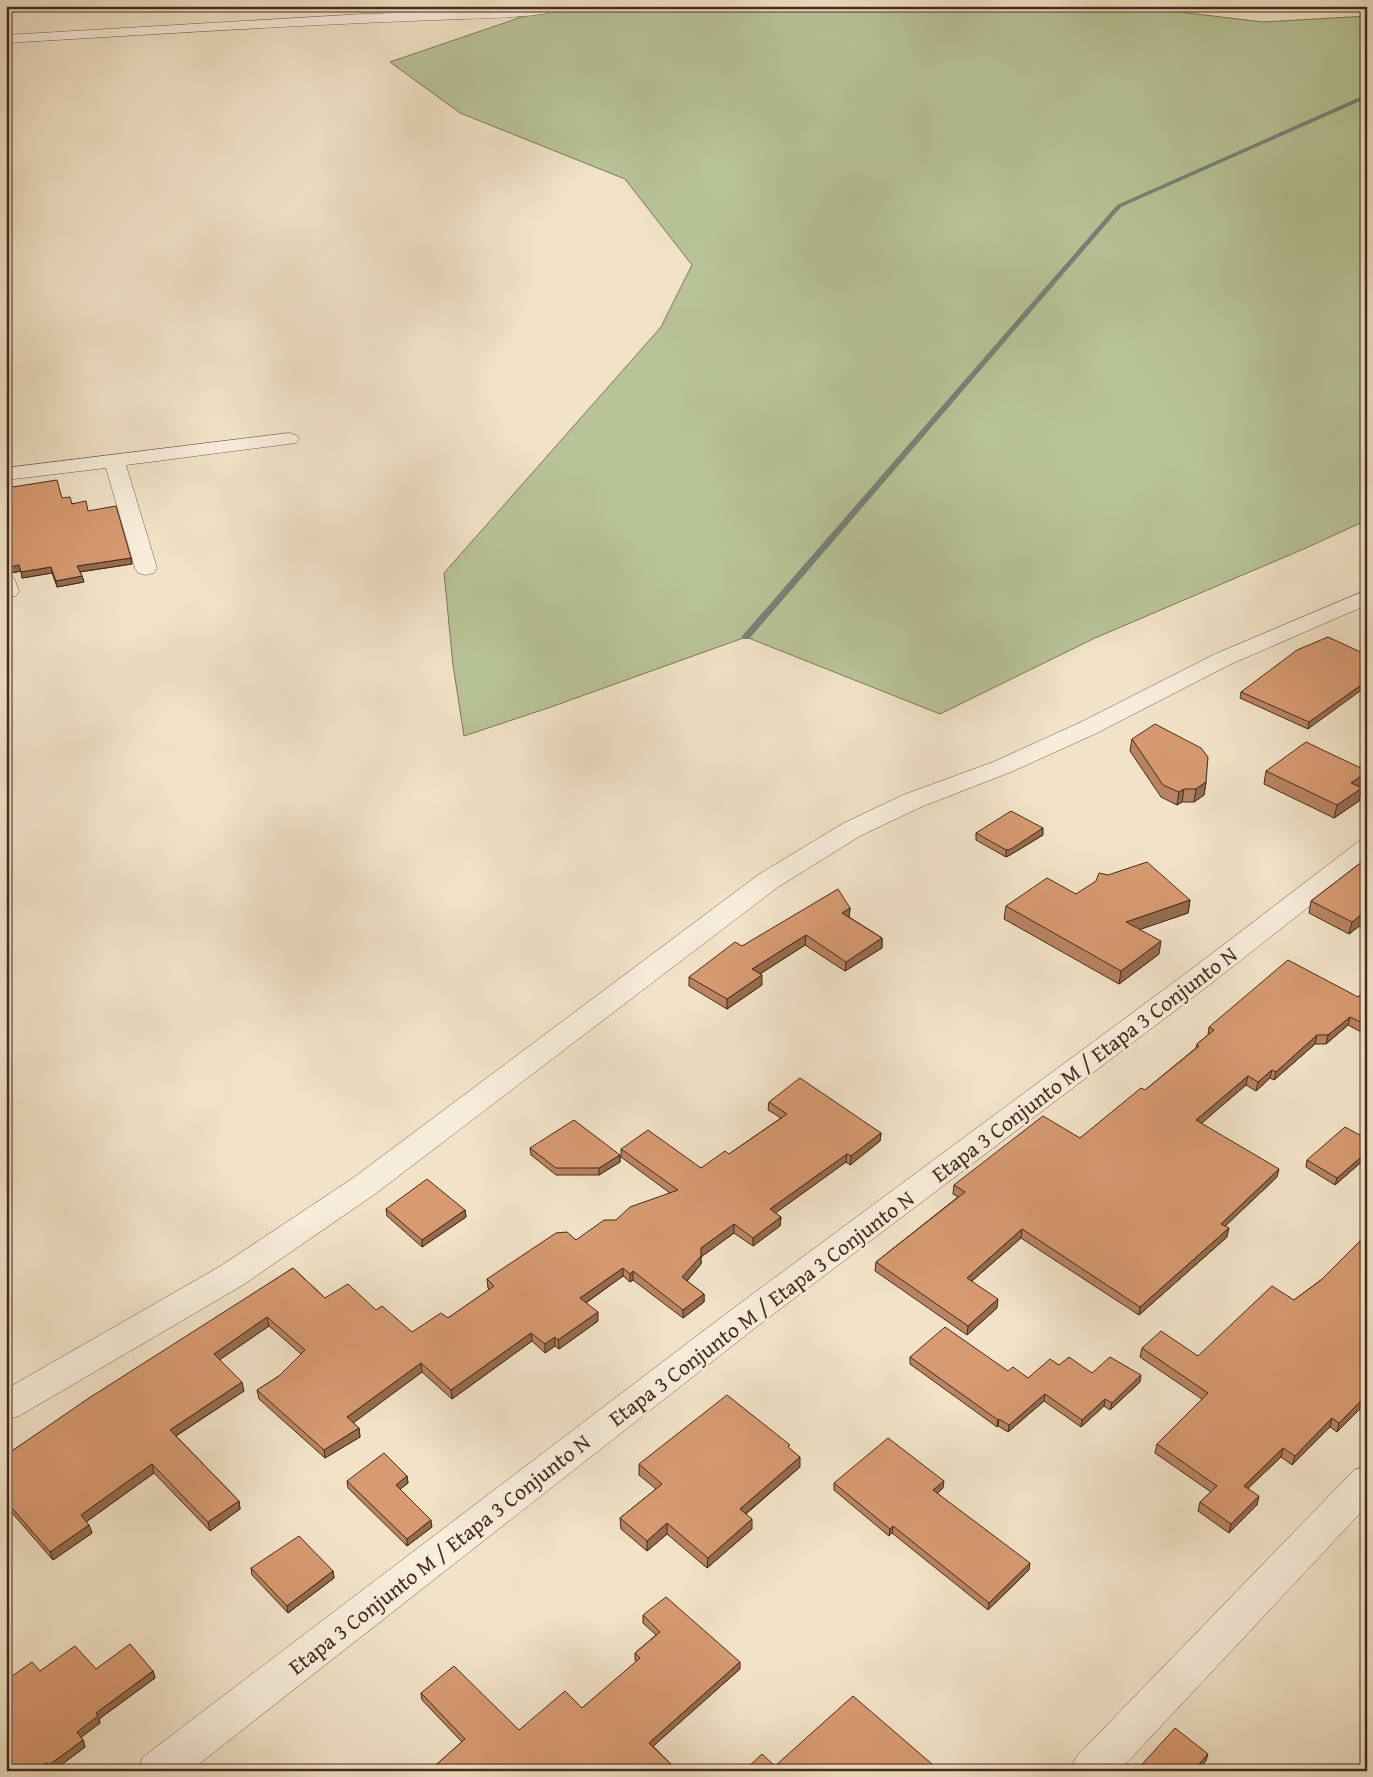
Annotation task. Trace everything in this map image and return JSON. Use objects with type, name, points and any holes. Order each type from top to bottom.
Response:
[{"type":"street","points":[[6,39],[363,18],[519,13],[560,6]]},
{"type":"street","points":[[6,474],[289,439]]},
{"type":"street","points":[[114,460],[146,568]]},
{"type":"street","points":[[6,1406],[231,1276],[364,1186],[768,881],[851,830],[912,802],[1002,767],[1088,728],[1223,660],[1367,597]]},
{"type":"street","name":"Etapa 3 Conjunto M / Etapa 3 Conjunto N","points":[[158,1771],[743,1320],[1203,975],[1367,848]]},
{"type":"street","points":[[1092,1771],[1367,1481]]},
{"type":"green space","points":[[554,6],[1129,6],[1263,22],[1367,16],[1367,520],[1095,638],[940,714],[746,637],[464,736],[453,665],[444,573],[661,327],[692,265],[625,179],[460,113],[390,62]]},
{"type":"building","points":[[57,480],[62,498],[70,497],[72,504],[86,501],[88,511],[116,506],[131,558],[77,566],[82,576],[56,581],[51,567],[21,572],[19,565],[6,568],[6,488]]},
{"type":"building","points":[[1328,637],[1367,655],[1367,681],[1309,722],[1241,692],[1297,650]]},
{"type":"building","points":[[1155,724],[1201,748],[1208,757],[1206,782],[1196,789],[1184,789],[1179,792],[1163,785],[1132,739]]},
{"type":"building","points":[[1306,742],[1367,771],[1351,783],[1362,788],[1337,805],[1266,771]]},
{"type":"building","points":[[1011,811],[1043,828],[1011,849],[1006,850],[976,833]]},
{"type":"building","points":[[1367,858],[1367,910],[1352,922],[1311,901]]},
{"type":"building","points":[[1147,862],[1190,900],[1126,922],[1161,941],[1121,971],[1006,906],[1047,878],[1076,894],[1096,881],[1099,873],[1108,875]]},
{"type":"building","points":[[838,889],[850,908],[842,913],[882,938],[846,962],[806,935],[752,969],[762,975],[727,999],[689,977],[735,942],[742,946]]},
{"type":"building","points":[[1288,960],[1358,997],[1367,989],[1367,1025],[1350,1017],[1328,1035],[1317,1035],[1276,1072],[1272,1070],[1258,1082],[1248,1076],[1196,1120],[1279,1169],[1221,1224],[1229,1228],[1140,1307],[1022,1229],[967,1278],[998,1299],[968,1326],[876,1262],[965,1192],[954,1185],[1043,1116],[1080,1138],[1141,1088],[1145,1090],[1199,1046],[1197,1044],[1214,1030],[1209,1027]]},
{"type":"building","points":[[800,1078],[881,1133],[851,1156],[847,1154],[770,1209],[781,1217],[753,1238],[734,1224],[701,1248],[701,1256],[682,1277],[704,1294],[683,1310],[633,1271],[630,1274],[623,1268],[580,1298],[598,1312],[558,1340],[555,1337],[545,1344],[531,1333],[451,1390],[421,1363],[347,1417],[359,1428],[324,1450],[257,1390],[279,1376],[305,1350],[267,1317],[214,1354],[242,1382],[170,1430],[239,1501],[208,1522],[152,1464],[81,1515],[89,1525],[50,1552],[6,1501],[6,1455],[89,1398],[293,1268],[325,1298],[348,1284],[376,1310],[382,1306],[412,1332],[441,1313],[448,1318],[494,1286],[487,1279],[556,1233],[567,1232],[576,1240],[604,1220],[616,1220],[630,1207],[678,1190],[621,1149],[648,1130],[701,1168],[725,1151],[729,1154],[787,1114],[769,1102]]},
{"type":"building","points":[[574,1120],[620,1155],[599,1168],[556,1168],[530,1148]]},
{"type":"building","points":[[1345,1127],[1367,1139],[1367,1152],[1337,1178],[1307,1160]]},
{"type":"building","points":[[427,1179],[465,1210],[422,1240],[386,1209]]},
{"type":"building","points":[[1367,1234],[1367,1395],[1339,1423],[1332,1418],[1295,1456],[1283,1448],[1244,1486],[1259,1496],[1231,1524],[1200,1502],[1217,1486],[1157,1444],[1208,1393],[1142,1348],[1161,1331],[1198,1356],[1272,1286],[1294,1300],[1321,1280]]},
{"type":"building","points":[[945,1327],[1008,1371],[1013,1367],[1028,1378],[1050,1359],[1059,1365],[1069,1357],[1092,1373],[1110,1357],[1141,1375],[1112,1403],[1105,1399],[1082,1420],[1045,1394],[1009,1425],[998,1420],[910,1357]]},
{"type":"building","points":[[727,1395],[790,1445],[788,1447],[800,1457],[740,1509],[752,1519],[708,1558],[667,1523],[647,1541],[620,1518],[662,1484],[639,1464]]},
{"type":"building","points":[[888,1438],[944,1481],[933,1490],[1030,1563],[989,1603],[893,1526],[890,1529],[834,1483]]},
{"type":"building","points":[[384,1453],[407,1476],[396,1485],[431,1520],[407,1539],[347,1481]]},
{"type":"building","points":[[299,1536],[333,1571],[287,1606],[251,1568]]},
{"type":"building","points":[[666,1597],[740,1662],[649,1743],[671,1764],[663,1771],[429,1771],[465,1739],[421,1693],[454,1666],[519,1730],[565,1691],[582,1708],[640,1658],[635,1653],[660,1632],[643,1615]]},
{"type":"building","points":[[130,1644],[153,1671],[96,1713],[98,1716],[77,1732],[83,1740],[49,1765],[46,1763],[37,1771],[6,1771],[6,1686],[11,1683],[8,1679],[32,1662],[40,1671],[75,1646],[96,1669]]},
{"type":"building","points":[[853,1696],[940,1771],[744,1771],[762,1754],[775,1766]]},
{"type":"building","points":[[1175,1728],[1208,1754],[1193,1771],[1136,1771]]},
{"type":"waterway","points":[[746,637],[1119,206],[1367,96]]}]
